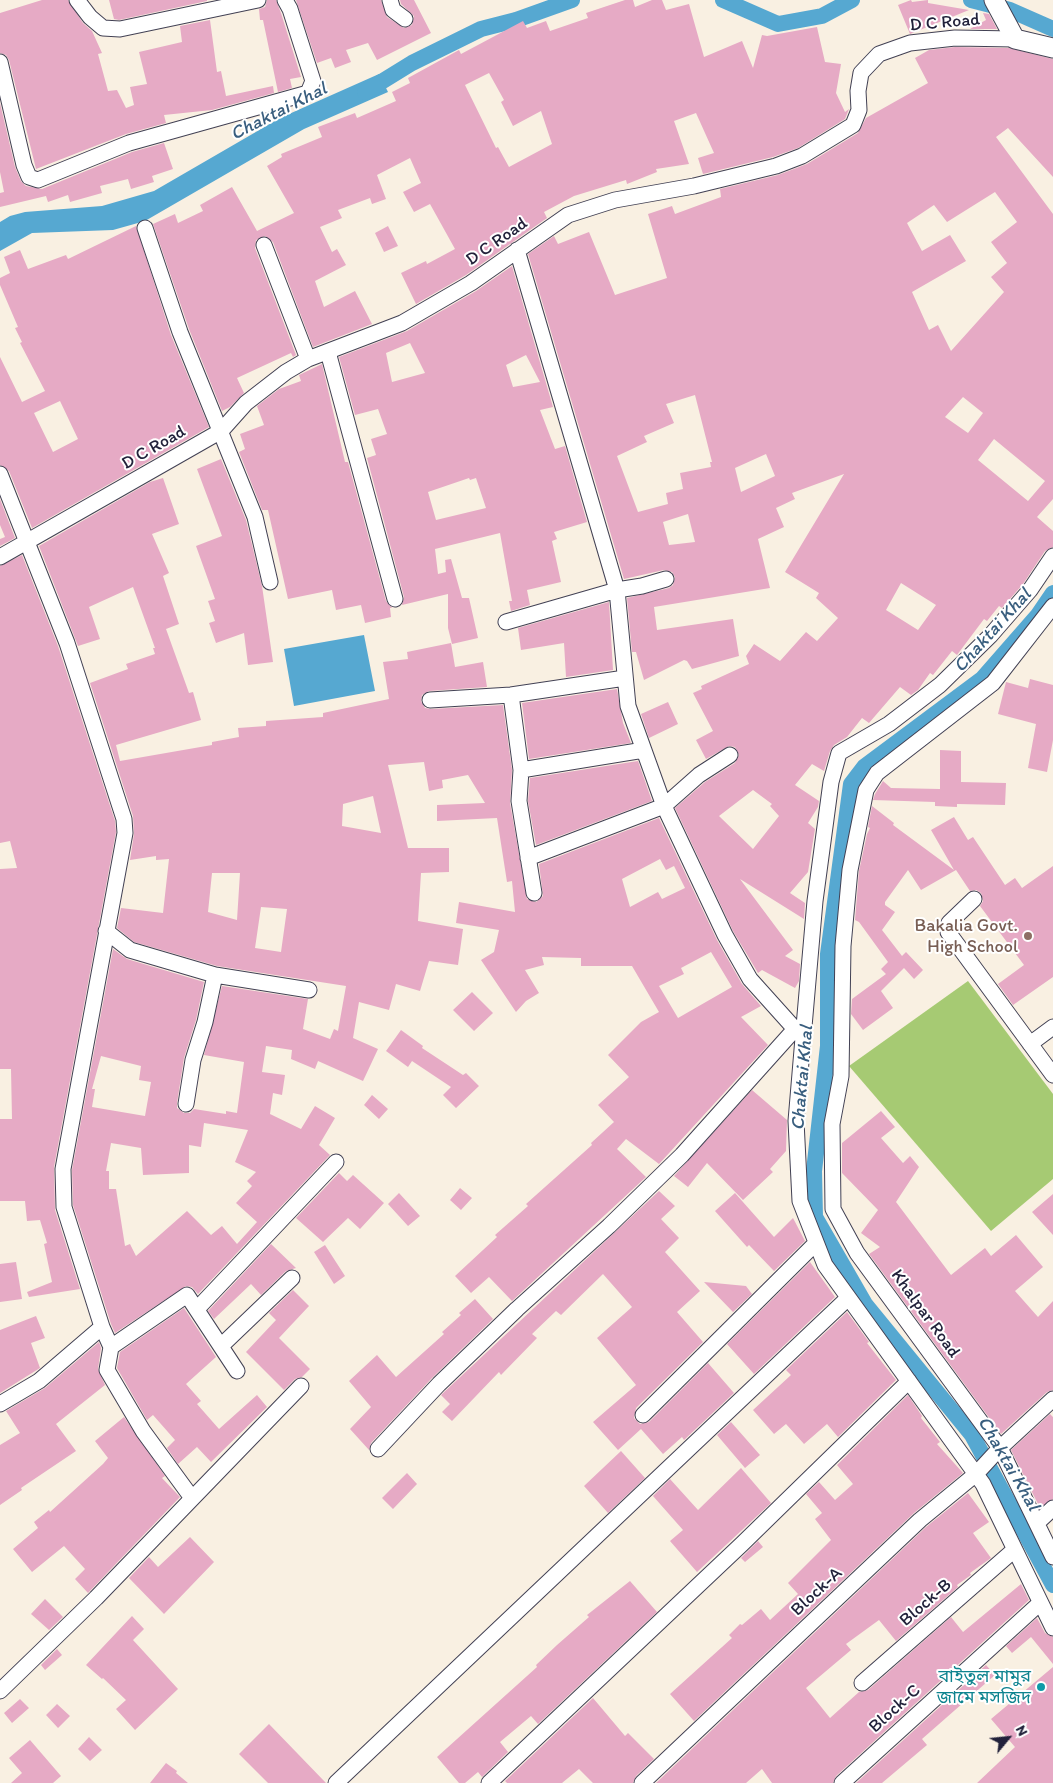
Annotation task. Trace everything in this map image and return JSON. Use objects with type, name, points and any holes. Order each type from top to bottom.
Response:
[{"type":"street","points":[[77,0],[90,17],[103,28],[120,29],[258,0]]},
{"type":"street","points":[[0,62],[24,165],[29,177],[38,180],[129,143],[308,93],[313,80],[290,8],[285,0]]},
{"type":"street","points":[[390,0],[393,10],[405,20]]},
{"type":"street","points":[[994,0],[1020,39],[1053,48]]},
{"type":"street","points":[[1004,0],[1020,39]]},
{"type":"street","name":"D C Road","points":[[0,557],[221,431],[252,398],[308,359],[402,323],[470,283],[568,215],[615,200],[694,186],[776,166],[802,156],[853,125],[859,110],[858,90],[861,73],[879,54],[910,43],[954,38],[1020,39]]},
{"type":"street","points":[[145,228],[180,332],[255,517],[270,582]]},
{"type":"street","points":[[264,245],[308,359]]},
{"type":"street","points":[[517,250],[617,590],[628,706],[664,806],[725,934],[750,979],[799,1034]]},
{"type":"street","points":[[328,352],[395,599]]},
{"type":"street","points":[[0,474],[67,643],[124,819],[124,833],[63,1169],[64,1207],[102,1327],[112,1347],[107,1370],[143,1430],[192,1498]]},
{"type":"street","points":[[1053,556],[1030,590],[990,636],[940,685],[889,724],[839,753],[831,782],[799,1034],[796,1121],[800,1201],[825,1264],[983,1484],[1053,1628]]},
{"type":"street","points":[[506,622],[617,590],[642,586],[666,579]]},
{"type":"street","name":"Khalpar Road","points":[[1053,606],[993,684],[877,773],[866,790],[850,870],[845,927],[841,1076],[832,1124],[833,1209],[857,1253],[1000,1448],[1053,1556]]},
{"type":"street","points":[[430,700],[510,695],[626,678]]},
{"type":"street","points":[[510,695],[521,770],[519,801],[534,893]]},
{"type":"street","points":[[521,770],[644,750]]},
{"type":"street","points":[[528,858],[664,806],[699,775],[730,755]]},
{"type":"street","points":[[974,900],[949,923],[948,932],[1053,1075]]},
{"type":"street","points":[[106,931],[130,950],[215,974],[309,990]]},
{"type":"street","points":[[186,1104],[193,1060],[205,1022],[215,974]]},
{"type":"street","points":[[1030,1044],[1053,1027]]},
{"type":"street","points":[[378,1449],[439,1384],[517,1309],[609,1226],[682,1155],[799,1034]]},
{"type":"street","points":[[197,1309],[336,1162]]},
{"type":"street","points":[[643,1415],[816,1243]]},
{"type":"street","points":[[221,1346],[292,1278]]},
{"type":"street","points":[[112,1347],[187,1295],[237,1371]]},
{"type":"street","points":[[336,1783],[848,1298]]},
{"type":"street","points":[[0,1404],[39,1381],[102,1327]]},
{"type":"street","points":[[489,1783],[742,1544],[909,1381]]},
{"type":"street","points":[[0,1691],[96,1598],[301,1386]]},
{"type":"street","points":[[1000,1448],[1053,1399]]},
{"type":"street","name":"Block-A","points":[[642,1783],[920,1520],[976,1474],[1000,1448]]},
{"type":"street","points":[[1036,1523],[1053,1508]]},
{"type":"street","name":"Block-B","points":[[862,1683],[1014,1551]]},
{"type":"street","name":"Block-C","points":[[842,1783],[1040,1603]]},
{"type":"green space","points":[[968,981],[1053,1094],[1053,1179],[991,1231],[849,1066]]},
{"type":"water","points":[[379,74],[388,92],[304,129],[145,221],[113,230],[32,233],[0,251],[0,222],[10,216],[25,212],[102,206],[154,191],[280,118]]},
{"type":"water","points":[[364,635],[375,691],[294,706],[284,649]]},
{"type":"building","points":[[42,0],[68,0],[83,23],[92,31],[102,53],[98,54],[108,91],[117,90],[126,108],[134,105],[130,87],[147,84],[139,52],[182,42],[180,26],[210,20],[217,72],[221,71],[226,96],[273,86],[274,93],[212,110],[164,115],[166,123],[126,134],[36,169],[9,60],[6,55],[0,53],[0,13]]},
{"type":"building","points":[[109,0],[207,1],[119,20],[114,19]]},
{"type":"building","points":[[267,0],[276,0],[301,77],[290,79],[292,88],[278,92],[263,20],[260,20],[259,9],[265,7]]},
{"type":"building","points":[[296,0],[381,0],[387,17],[404,28],[412,25],[414,16],[401,4],[400,0],[414,0],[431,33],[377,60],[368,43],[346,50],[351,62],[335,68],[331,58],[317,63]]},
{"type":"building","points":[[625,0],[633,0],[635,7],[652,0],[662,0],[666,10],[689,4],[704,57],[742,41],[753,68],[762,35],[767,36],[817,27],[825,62],[841,64],[836,93],[845,112],[849,109],[845,119],[798,148],[773,157],[703,174],[698,158],[714,153],[696,113],[674,121],[689,164],[656,169],[657,172],[627,184],[626,180],[574,196],[544,212],[547,218],[466,275],[416,304],[401,273],[426,261],[427,264],[455,249],[430,204],[414,212],[403,192],[421,183],[410,158],[377,175],[386,199],[372,204],[370,198],[338,210],[342,218],[320,227],[332,252],[337,249],[346,265],[315,281],[324,307],[355,291],[372,324],[313,347],[273,242],[265,236],[256,240],[255,248],[296,355],[293,357],[291,353],[237,378],[244,393],[230,407],[222,411],[189,329],[153,224],[175,214],[178,223],[203,211],[200,205],[232,187],[257,231],[294,213],[267,166],[282,157],[281,154],[322,137],[318,127],[355,113],[357,118],[396,101],[392,92],[410,83],[408,78],[459,50],[461,54],[523,21],[527,28],[546,21],[550,31],[588,18],[586,13]],"holes":[[[489,73],[504,100],[501,102],[513,126],[541,111],[552,144],[509,167],[498,147],[496,148],[465,85]]]},
{"type":"building","points":[[911,0],[912,2],[928,0],[928,3],[969,10],[910,34],[898,5]]},
{"type":"building","points":[[983,13],[989,14],[997,29],[970,29],[986,20]]},
{"type":"building","points":[[955,47],[1009,48],[1053,59],[1053,177],[1008,128],[996,137],[1053,214],[1053,499],[1037,517],[1053,531],[1053,547],[1045,551],[1023,584],[1002,608],[999,606],[987,621],[984,619],[957,655],[952,651],[933,675],[930,673],[918,690],[911,695],[900,687],[869,723],[862,718],[847,737],[834,745],[830,751],[824,771],[812,764],[795,785],[819,801],[818,807],[808,823],[815,829],[808,872],[790,893],[805,903],[804,919],[740,879],[793,950],[785,956],[800,964],[799,981],[795,988],[762,970],[758,973],[733,931],[675,808],[705,782],[735,763],[739,755],[735,747],[729,746],[706,759],[696,740],[713,731],[693,693],[702,689],[701,686],[749,664],[746,656],[754,644],[780,661],[806,632],[817,641],[838,618],[816,598],[819,593],[785,572],[844,474],[792,493],[795,499],[776,508],[784,527],[758,539],[770,588],[654,607],[657,630],[733,619],[739,656],[692,669],[687,661],[684,660],[644,680],[636,652],[632,652],[627,598],[669,588],[673,585],[675,577],[672,572],[664,570],[624,579],[528,254],[554,236],[558,244],[589,232],[615,295],[667,278],[648,214],[672,206],[675,214],[721,197],[720,189],[778,175],[807,164],[858,133],[866,118],[928,83],[915,58],[929,50]],"holes":[[[995,192],[1017,222],[991,242],[1007,263],[991,277],[1004,292],[951,351],[938,325],[929,330],[912,292],[966,261],[950,235],[922,251],[907,223],[934,205],[947,222]],[[695,395],[712,462],[710,462],[711,467],[680,473],[683,489],[666,493],[668,504],[638,512],[617,456],[647,442],[644,436],[674,423],[666,404]],[[963,397],[983,413],[968,433],[945,417]],[[994,439],[1045,481],[1028,501],[978,460]],[[766,454],[775,476],[741,492],[735,468]],[[688,514],[695,542],[669,545],[663,522]],[[901,583],[936,605],[918,630],[886,610]],[[753,790],[772,804],[770,806],[779,816],[753,849],[719,816]]]},
{"type":"building","points":[[0,103],[15,167],[21,181],[26,186],[42,189],[132,152],[164,143],[173,169],[152,176],[154,182],[131,189],[128,179],[100,186],[102,193],[70,202],[68,195],[48,202],[46,196],[0,207],[0,193],[4,192],[0,172]]},
{"type":"building","points":[[136,226],[171,335],[209,427],[32,528],[9,471],[0,465],[0,357],[22,402],[45,391],[20,343],[22,342],[15,328],[18,327],[0,285],[0,278],[10,273],[4,257],[20,250],[28,269],[66,255],[68,259]],"holes":[[[60,401],[78,439],[53,452],[34,413]]]},
{"type":"building","points":[[388,226],[398,246],[384,252],[375,233]]},
{"type":"building","points":[[512,266],[553,407],[540,410],[555,449],[565,446],[587,522],[554,532],[557,539],[552,541],[561,582],[527,590],[530,605],[511,611],[509,601],[512,601],[500,533],[435,549],[438,574],[446,572],[445,560],[451,559],[462,598],[469,598],[478,638],[452,644],[448,628],[448,594],[402,605],[404,597],[367,458],[376,455],[371,439],[387,434],[378,409],[355,415],[339,357],[407,331],[476,291]],"holes":[[[410,343],[425,373],[392,382],[386,353]],[[526,355],[540,382],[513,387],[506,365]],[[469,478],[470,480],[476,478],[486,508],[436,520],[428,492]]]},
{"type":"building","points":[[322,364],[345,462],[348,462],[386,601],[392,608],[390,608],[391,617],[365,623],[361,605],[336,610],[332,590],[288,599],[268,510],[262,510],[239,452],[245,449],[240,434],[264,425],[257,406],[279,389],[301,381],[299,375]]},
{"type":"building","points":[[221,459],[246,520],[262,586],[273,662],[248,665],[244,633],[216,643],[209,623],[215,621],[208,601],[215,599],[196,546],[222,536],[197,469]]},
{"type":"building","points":[[163,478],[179,524],[152,534],[169,573],[163,576],[179,624],[166,629],[189,693],[193,692],[201,720],[116,745],[120,761],[212,745],[212,742],[239,737],[238,728],[266,726],[266,721],[323,717],[323,713],[389,699],[383,662],[408,659],[407,652],[451,643],[455,667],[483,662],[487,687],[429,691],[422,695],[421,701],[425,708],[431,709],[503,705],[512,770],[510,803],[527,899],[536,902],[543,896],[539,864],[659,818],[717,940],[742,984],[761,1006],[741,1017],[768,1045],[659,1164],[626,1139],[617,1149],[646,1177],[512,1301],[489,1277],[471,1293],[455,1276],[497,1237],[495,1235],[528,1206],[526,1204],[592,1145],[591,1143],[614,1122],[598,1105],[629,1077],[608,1055],[641,1022],[659,1012],[632,966],[581,966],[581,958],[542,957],[544,965],[525,970],[539,993],[526,1001],[516,1012],[481,960],[494,952],[499,930],[456,923],[459,902],[515,912],[512,881],[507,882],[497,818],[437,821],[437,805],[485,803],[468,775],[442,780],[443,788],[429,791],[424,762],[388,765],[408,848],[449,848],[449,872],[421,873],[418,921],[463,929],[458,965],[429,961],[420,991],[396,984],[389,1010],[359,1002],[353,1038],[378,1049],[363,1081],[318,1061],[315,1069],[291,1059],[292,1050],[266,1046],[262,1072],[285,1075],[282,1095],[273,1093],[270,1114],[301,1129],[315,1106],[335,1118],[319,1145],[330,1155],[198,1294],[192,1287],[186,1286],[115,1333],[111,1324],[73,1205],[72,1170],[113,949],[127,959],[204,982],[196,1020],[184,1058],[177,1103],[177,1108],[184,1113],[190,1113],[194,1109],[226,1114],[226,1111],[237,1113],[244,1062],[204,1055],[222,986],[308,999],[303,1029],[330,1039],[334,1029],[338,1031],[346,986],[217,966],[134,942],[117,928],[121,908],[163,913],[169,859],[156,860],[156,856],[130,860],[134,834],[133,816],[90,683],[128,669],[126,664],[155,654],[153,648],[155,648],[133,587],[89,607],[100,639],[78,646],[39,546],[150,482]],"holes":[[[373,796],[381,833],[342,826],[343,804]],[[660,859],[666,870],[674,866],[685,888],[662,899],[658,892],[630,907],[622,879]],[[212,873],[240,873],[237,920],[208,912]],[[261,907],[287,909],[281,952],[255,948]],[[711,952],[732,987],[678,1018],[659,986],[684,974],[681,968]],[[101,1056],[141,1066],[139,1080],[151,1082],[145,1116],[92,1107],[95,1089],[92,1089]],[[204,1123],[248,1130],[235,1162],[256,1172],[247,1181],[252,1186],[236,1203],[257,1222],[237,1244],[222,1226],[211,1235],[187,1211],[136,1256],[130,1244],[125,1246],[116,1189],[109,1189],[109,1171],[106,1171],[111,1143],[141,1148],[143,1175],[189,1173],[189,1145],[201,1147]]]},
{"type":"building","points":[[0,499],[15,538],[0,546],[0,539],[5,537],[0,525]]},
{"type":"building","points":[[22,555],[58,646],[115,821],[116,832],[54,1167],[55,1210],[80,1289],[29,1297],[27,1292],[52,1282],[44,1244],[47,1243],[40,1220],[27,1221],[25,1201],[0,1201],[0,1119],[12,1119],[11,1069],[0,1069],[0,869],[17,868],[10,841],[0,843],[0,566]]},
{"type":"building","points":[[609,602],[613,670],[566,677],[564,643],[521,650],[518,628]]},
{"type":"building","points":[[1030,679],[1053,685],[1053,740],[1047,772],[1028,768],[1036,724],[998,714],[1006,682],[1028,688]]},
{"type":"building","points":[[617,689],[623,723],[631,743],[529,759],[522,703]]},
{"type":"building","points":[[668,702],[678,724],[649,738],[641,714]]},
{"type":"building","points":[[940,750],[961,751],[961,782],[1006,783],[1005,805],[957,804],[957,807],[935,806],[935,802],[873,800],[883,781],[891,788],[940,789]]},
{"type":"building","points":[[638,761],[652,801],[536,845],[528,801],[530,778]]},
{"type":"building","points":[[872,806],[894,823],[893,825],[954,870],[931,830],[954,817],[968,840],[973,837],[1005,885],[1015,878],[1022,888],[1053,866],[1053,977],[1013,1005],[998,984],[1024,965],[980,906],[983,901],[981,893],[976,890],[970,891],[956,870],[921,890],[908,870],[885,902],[885,905],[895,912],[882,930],[902,956],[906,952],[923,970],[914,979],[904,968],[881,991],[893,1008],[863,1030],[851,1014],[852,999],[886,974],[881,969],[888,962],[859,922],[855,920],[859,871],[870,828],[868,827]]},
{"type":"building","points":[[472,992],[493,1013],[474,1031],[453,1010]]},
{"type":"building","points":[[401,1030],[423,1046],[422,1048],[463,1075],[466,1073],[479,1086],[456,1108],[443,1095],[451,1087],[412,1061],[408,1067],[386,1051]]},
{"type":"building","points":[[752,1090],[787,1120],[786,1151],[770,1169],[773,1172],[743,1200],[707,1163],[688,1187],[674,1176]]},
{"type":"building","points":[[372,1095],[388,1109],[379,1119],[364,1105]]},
{"type":"building","points":[[881,1111],[895,1127],[881,1138],[903,1163],[910,1156],[919,1167],[896,1202],[951,1275],[985,1248],[991,1256],[1016,1235],[1043,1267],[1015,1291],[1038,1317],[1053,1301],[1053,1390],[1047,1392],[1001,1434],[869,1254],[880,1247],[861,1233],[878,1210],[842,1173],[842,1143]]},
{"type":"building","points":[[339,1173],[347,1181],[353,1175],[384,1203],[360,1229],[348,1218],[323,1242],[296,1218]]},
{"type":"building","points":[[460,1188],[472,1198],[461,1210],[450,1200]]},
{"type":"building","points":[[659,1191],[675,1206],[661,1219],[679,1238],[665,1252],[700,1291],[677,1312],[703,1342],[636,1408],[634,1418],[640,1424],[649,1422],[708,1363],[734,1393],[684,1440],[682,1437],[663,1454],[641,1429],[618,1450],[593,1422],[636,1385],[597,1338],[632,1307],[603,1274],[561,1315],[556,1311],[532,1334],[537,1338],[501,1375],[499,1372],[452,1421],[442,1412],[450,1404],[441,1395]]},
{"type":"building","points":[[399,1193],[420,1216],[408,1226],[388,1204]]},
{"type":"building","points":[[735,1193],[774,1237],[793,1218],[805,1241],[774,1271],[749,1245],[747,1247],[715,1211]]},
{"type":"building","points":[[1053,1194],[1053,1235],[1032,1212]]},
{"type":"building","points":[[271,1244],[296,1268],[286,1271],[261,1295],[251,1284],[214,1319],[208,1311]]},
{"type":"building","points":[[325,1245],[345,1276],[334,1284],[314,1252]]},
{"type":"building","points":[[16,1262],[22,1299],[0,1302],[0,1264]]},
{"type":"building","points":[[810,1262],[835,1297],[754,1374],[727,1344]]},
{"type":"building","points":[[704,1282],[746,1286],[752,1294],[733,1312]]},
{"type":"building","points":[[293,1290],[309,1306],[279,1338],[310,1369],[302,1377],[295,1379],[284,1390],[246,1352],[276,1320],[269,1313]]},
{"type":"building","points":[[475,1299],[493,1319],[432,1378],[371,1443],[369,1450],[350,1429],[371,1407],[349,1381],[377,1355],[396,1377],[444,1334],[442,1332]]},
{"type":"building","points":[[184,1308],[216,1357],[186,1384],[201,1401],[197,1404],[219,1429],[257,1395],[267,1407],[211,1462],[197,1447],[178,1464],[167,1448],[175,1440],[153,1415],[147,1420],[117,1368],[120,1352]]},
{"type":"building","points":[[847,1312],[869,1342],[867,1343],[896,1380],[838,1437],[827,1424],[804,1444],[786,1424],[774,1434],[753,1410],[791,1375],[786,1370]]},
{"type":"building","points":[[36,1316],[45,1338],[31,1343],[40,1368],[0,1393],[0,1330]]},
{"type":"building","points":[[99,1342],[101,1348],[98,1369],[105,1385],[56,1424],[76,1451],[21,1488],[22,1490],[0,1505],[0,1445],[20,1433],[6,1411],[45,1388]]},
{"type":"building","points":[[908,1395],[922,1416],[921,1418],[940,1442],[937,1444],[963,1473],[914,1513],[694,1721],[670,1694],[732,1638],[729,1635],[740,1624],[742,1625],[761,1609],[770,1620],[798,1594],[788,1583],[831,1540],[815,1519],[822,1513],[806,1494],[819,1482],[835,1500],[853,1484],[837,1465]]},
{"type":"building","points":[[1050,1414],[1053,1417],[1053,1499],[1040,1508],[1011,1450]]},
{"type":"building","points":[[124,1417],[165,1476],[162,1478],[180,1497],[88,1593],[75,1579],[85,1569],[64,1546],[32,1572],[13,1549],[38,1528],[34,1522],[49,1510],[50,1512],[103,1464],[108,1458],[95,1441]]},
{"type":"building","points":[[731,1422],[760,1455],[745,1468],[717,1435]]},
{"type":"building","points":[[621,1451],[645,1478],[608,1513],[584,1486]]},
{"type":"building","points":[[741,1468],[771,1503],[697,1572],[670,1541],[683,1530],[653,1496],[670,1479],[698,1510]]},
{"type":"building","points":[[407,1473],[417,1484],[393,1509],[382,1498]]},
{"type":"building","points":[[968,1493],[989,1522],[973,1533],[991,1558],[970,1573],[971,1575],[957,1585],[958,1587],[896,1641],[879,1620],[846,1644],[851,1650],[806,1688],[830,1718],[859,1692],[868,1690],[951,1617],[963,1632],[1021,1584],[1029,1600],[836,1776],[833,1783],[772,1783],[762,1769],[746,1783],[656,1783],[926,1527]]},
{"type":"building","points":[[190,1537],[214,1562],[164,1614],[129,1578],[149,1557],[158,1567]]},
{"type":"building","points":[[758,1541],[763,1547],[745,1562],[741,1558]]},
{"type":"building","points":[[630,1581],[657,1612],[538,1724],[531,1716],[500,1742],[508,1752],[482,1777],[478,1772],[465,1783],[459,1783],[437,1757],[537,1667],[536,1665],[589,1617],[587,1615]]},
{"type":"building","points":[[45,1599],[63,1617],[49,1630],[31,1614]]},
{"type":"building","points":[[132,1616],[144,1629],[133,1640],[178,1689],[135,1730],[116,1709],[126,1700],[86,1665]]},
{"type":"building","points":[[1037,1618],[1045,1633],[1053,1637],[1053,1664],[1031,1637],[1012,1653],[1006,1646]]},
{"type":"building","points":[[57,1649],[62,1655],[45,1670],[41,1665]]},
{"type":"building","points":[[986,1665],[995,1675],[922,1739],[927,1745],[882,1783],[856,1783]]},
{"type":"building","points":[[1053,1667],[1053,1783],[977,1783],[1015,1747],[991,1719]]},
{"type":"building","points":[[593,1698],[625,1736],[628,1733],[654,1759],[636,1776],[633,1783],[593,1783],[579,1769],[562,1783],[507,1783],[505,1781]]},
{"type":"building","points":[[20,1699],[29,1708],[12,1723],[4,1713]]},
{"type":"building","points":[[57,1704],[70,1716],[58,1728],[46,1715]]},
{"type":"building","points":[[269,1724],[326,1783],[268,1783],[239,1754]]},
{"type":"building","points":[[89,1737],[102,1750],[90,1761],[78,1749]]},
{"type":"building","points":[[30,1740],[61,1776],[53,1783],[11,1783],[22,1773],[9,1758]]},
{"type":"building","points":[[166,1763],[177,1771],[176,1773],[188,1783],[150,1783]]},
{"type":"waterway","name":"Chaktai Khal","points":[[365,92],[412,63],[481,29],[516,20],[572,0]]},
{"type":"waterway","name":"Chaktai Khal","points":[[723,0],[778,24],[822,16],[852,0]]},
{"type":"waterway","name":"Chaktai Khal","points":[[971,0],[1010,10],[1053,29]]},
{"type":"waterway","name":"Chaktai Khal","points":[[1053,593],[1038,615],[982,679],[864,767],[851,784],[828,954],[828,1046],[814,1171],[815,1217],[865,1304],[972,1435],[1053,1585]]},
{"type":"place","name":"Bakalia Govt. High School","points":[[1028,936]]},
{"type":"place","name":"বাইতুল মামুর জামে মসজিদ","points":[[1041,1687]]}]
